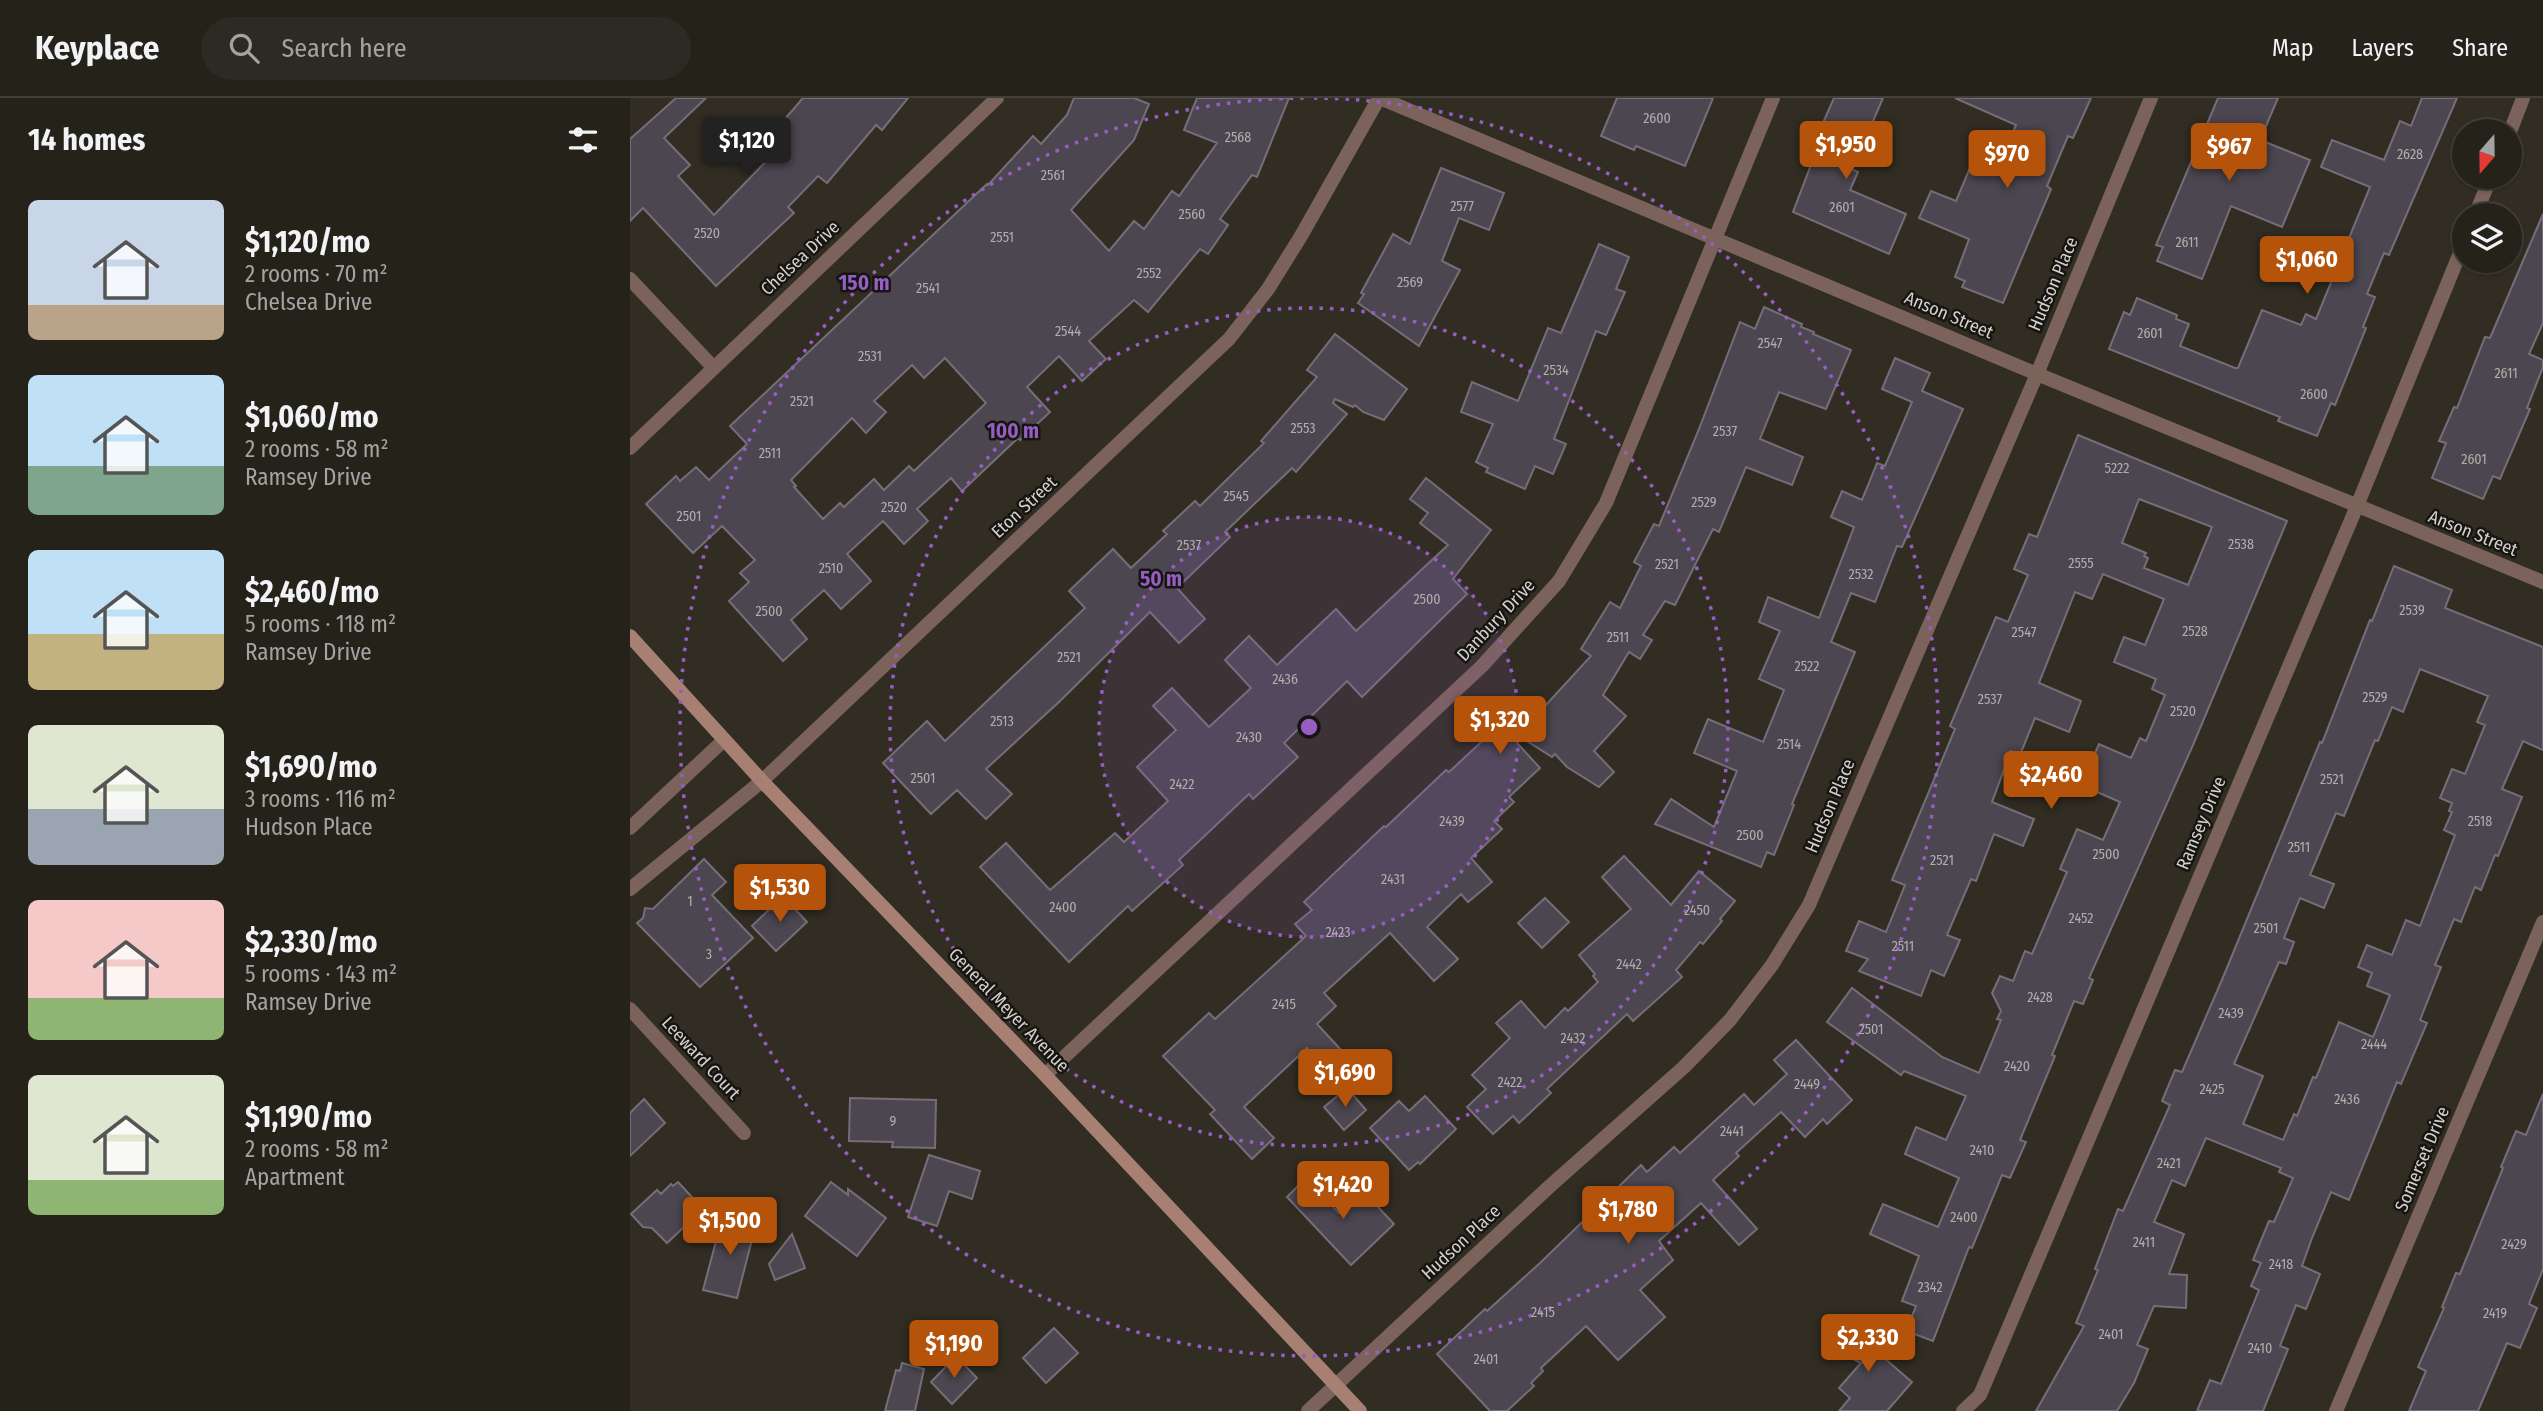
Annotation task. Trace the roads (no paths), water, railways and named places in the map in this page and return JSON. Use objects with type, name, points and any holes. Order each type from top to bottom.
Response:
[{"type":"main road","name":"General Meyer Avenue","points":[[630,636],[762,781],[1045,1075],[1360,1411]]},
{"type":"street","name":"Chelsea Drive","points":[[630,448],[997,98]]},
{"type":"street","name":"Anson Street","points":[[1379,98],[2037,374],[2543,582]]},
{"type":"street","name":"Eton Street","points":[[630,889],[762,781],[1229,339],[1268,289],[1301,236],[1379,98]]},
{"type":"street","name":"Danbury Drive","points":[[1045,1075],[1482,666],[1559,581],[1606,503],[1773,98]]},
{"type":"street","name":"Hudson Place","points":[[1308,1411],[1550,1186],[1685,1067],[1730,1020],[1772,965],[1809,905],[2037,374],[2151,98]]},
{"type":"street","points":[[2515,119],[2523,98]]},
{"type":"street","name":"Ramsey Drive","points":[[1963,1411],[1980,1395],[2357,506],[2452,272]]},
{"type":"street","points":[[630,279],[713,367]]},
{"type":"street","points":[[630,828],[724,740]]},
{"type":"street","name":"Somerset Drive","points":[[2336,1411],[2543,922]]},
{"type":"street","name":"Leeward Court","points":[[630,1009],[744,1133]]}]
